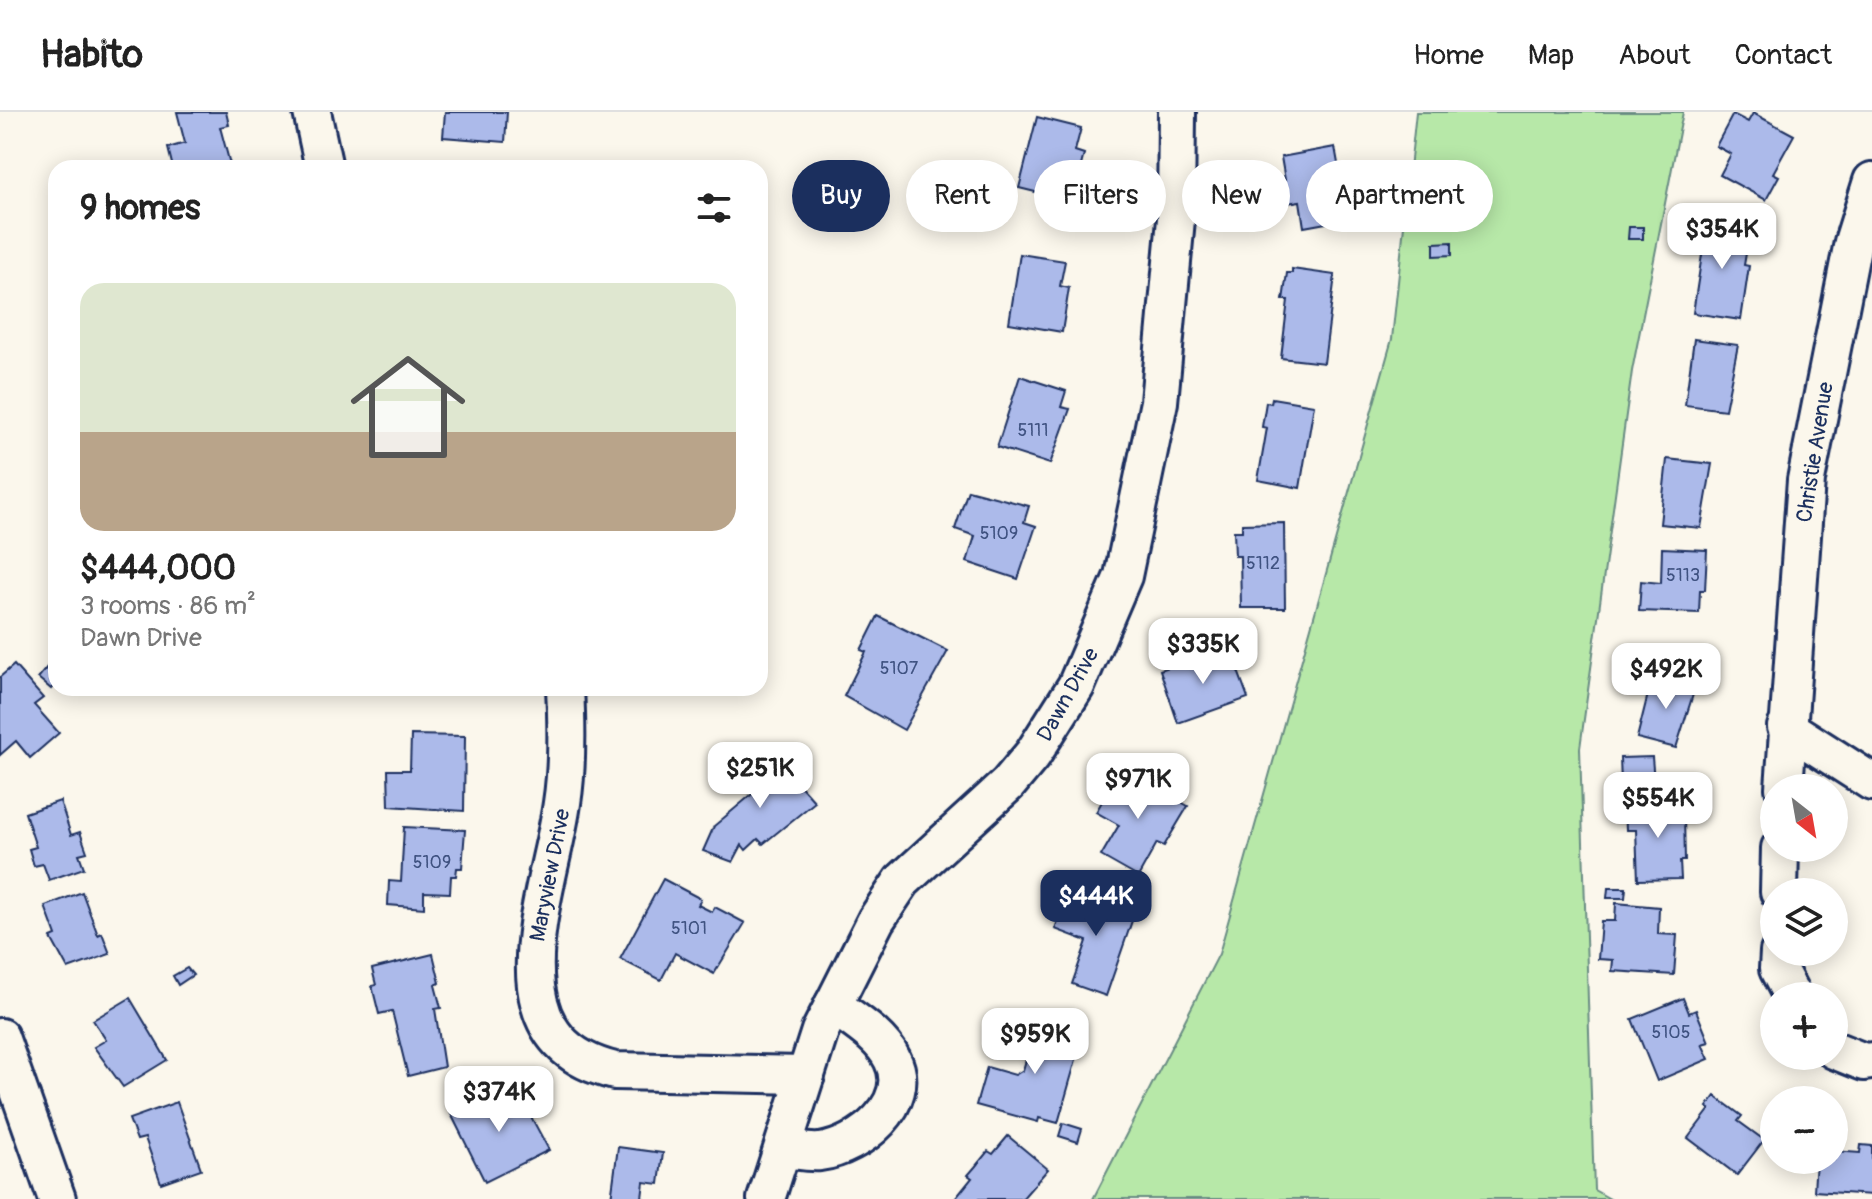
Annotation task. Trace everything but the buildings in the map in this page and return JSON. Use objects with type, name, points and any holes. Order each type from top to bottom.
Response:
[{"type":"street","points":[[312,112],[322,160]]},
{"type":"street","name":"Dawn Drive","points":[[766,1199],[806,1075],[833,1005],[876,920],[902,881],[1008,784],[1033,754],[1076,686],[1123,576],[1159,402],[1176,219],[1177,112]]},
{"type":"street","name":"Christie Avenue","points":[[1784,774],[1806,480],[1853,242],[1872,181]]},
{"type":"street","name":"Maryview Drive","points":[[565,696],[563,802],[534,941],[539,997],[554,1035],[570,1052],[592,1065],[615,1071],[806,1075]]},
{"type":"street","points":[[1786,727],[1872,782]]},
{"type":"street","points":[[783,1149],[818,1152],[839,1147],[872,1127],[894,1097],[898,1073],[892,1057],[872,1034],[833,1005]]},
{"type":"street","points":[[0,1037],[57,1199]]},
{"type":"street","points":[[1848,1056],[1864,1062],[1872,1061]]},
{"type":"green space","points":[[1416,112],[1683,112],[1632,371],[1580,748],[1594,1190],[1610,1199],[1093,1199],[1219,954],[1392,339],[1403,232],[1493,232],[1493,160],[1411,160]]}]
